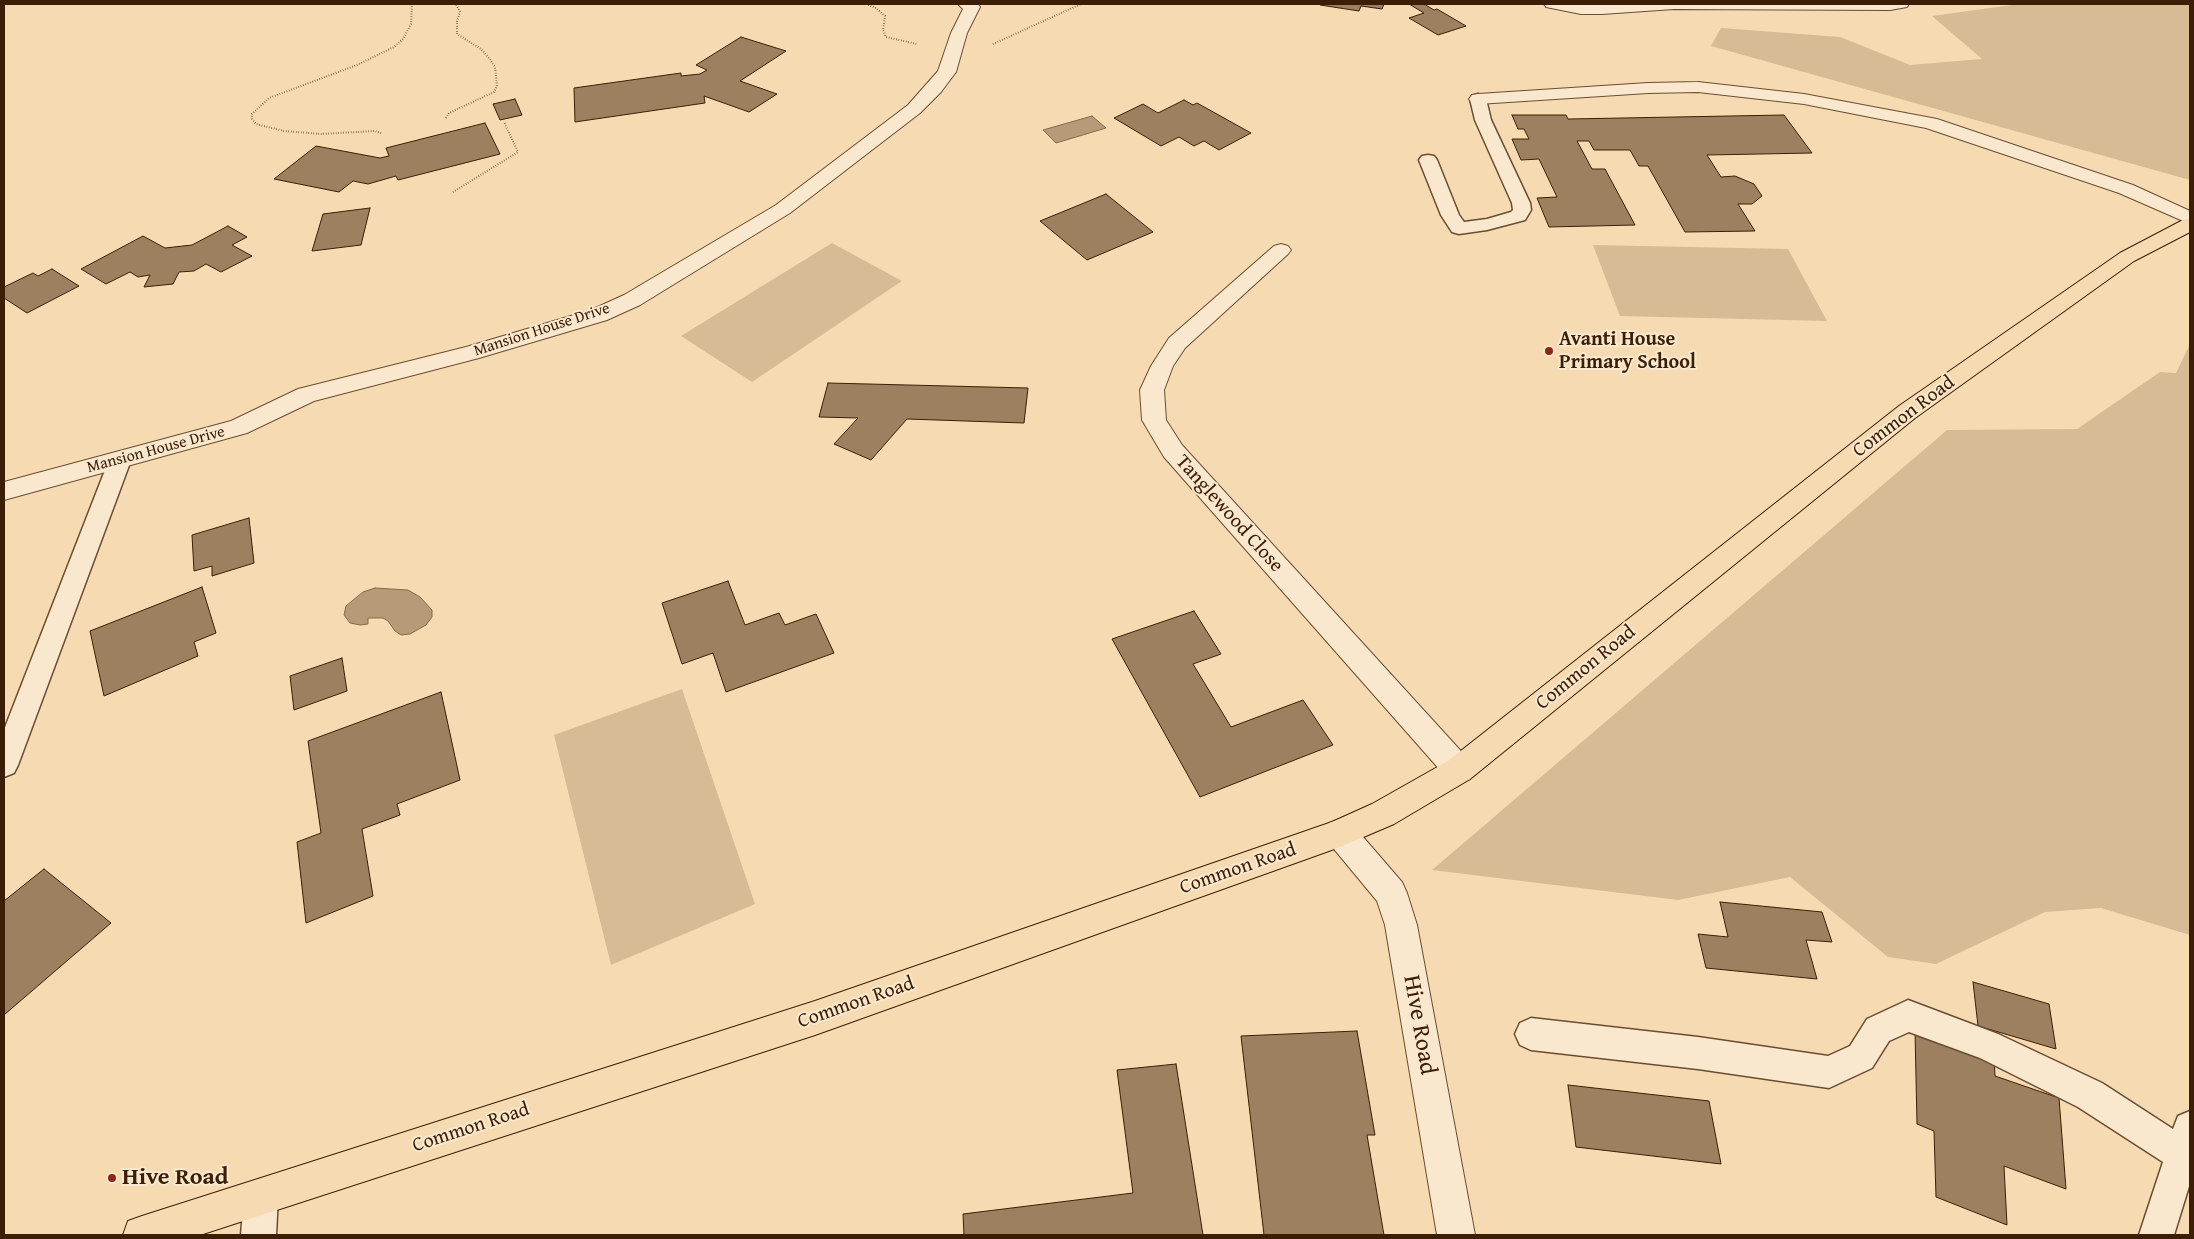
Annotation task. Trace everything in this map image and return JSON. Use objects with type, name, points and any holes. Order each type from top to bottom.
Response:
[{"type":"main road","name":"Common Road","points":[[142,1235],[815,1018],[1340,833],[1383,814],[1459,770],[1907,412],[2128,257],[2190,224]]},
{"type":"street","points":[[1552,4],[1581,9],[1602,9],[1674,4],[1902,4]]},
{"type":"street","name":"Mansion House Drive","points":[[4,491],[239,427],[306,395],[471,353],[598,315],[632,300],[783,209],[914,109],[935,88],[947,72],[959,33],[974,5]]},
{"type":"street","points":[[1478,99],[1648,88],[1698,87],[1804,99],[1930,122],[2126,188],[2190,218]]},
{"type":"street","name":"Tanglewood Close","points":[[1281,250],[1177,344],[1162,366],[1152,390],[1154,420],[1173,451],[1459,770]]},
{"type":"street","name":"Hive Road","points":[[1340,833],[1391,893],[1401,925],[1456,1235]]},
{"type":"lane","points":[[1428,160],[1450,215],[1459,228],[1518,216],[1522,210],[1521,203],[1483,120],[1478,99]]},
{"type":"lane","points":[[4,764],[120,460]]},
{"type":"lane","points":[[1531,1034],[1698,1053],[1829,1072],[1861,1056],[1878,1030],[1908,1016],[1987,1045],[2186,1142],[2157,1235]]},
{"type":"lane","points":[[258,1235],[261,1196]]},
{"type":"path","points":[[381,134],[375,131],[321,134],[284,131],[256,124],[252,119],[252,114],[269,98],[357,65],[394,47],[402,39],[411,24],[412,4]]},
{"type":"path","points":[[446,118],[446,115],[449,113],[494,92],[497,86],[495,67],[489,58],[481,50],[457,34],[457,21],[460,12],[456,4]]},
{"type":"path","points":[[866,4],[882,12],[885,16],[883,34],[893,40],[975,47],[992,45],[1081,4]]},
{"type":"path","points":[[453,192],[518,152],[504,122]]},
{"type":"shaded area","points":[[2019,4],[2190,4],[2190,180],[1711,46],[1721,28],[1840,37],[1910,65],[1982,59],[1932,16]]},
{"type":"shaded area","points":[[1092,116],[1106,128],[1056,143],[1043,130]]},
{"type":"shaded area","points":[[832,243],[902,281],[752,382],[681,336]]},
{"type":"shaded area","points":[[1593,245],[1788,249],[1827,321],[1620,316]]},
{"type":"shaded area","points":[[2190,344],[2190,935],[2101,908],[2045,912],[1936,964],[1888,957],[1790,877],[1678,900],[1432,870],[1947,430],[2077,429],[2160,372],[2176,373]]},
{"type":"shaded area","points":[[375,588],[408,590],[420,597],[432,610],[432,617],[426,625],[410,634],[401,635],[383,618],[368,618],[368,624],[350,623],[344,615],[346,606],[363,592]]},
{"type":"shaded area","points":[[682,689],[755,904],[611,965],[554,735]]},
{"type":"building","points":[[1321,4],[1384,4],[1382,9],[1361,6],[1359,11]]},
{"type":"building","points":[[1409,4],[1424,4],[1434,10],[1437,9],[1466,26],[1438,35],[1409,18],[1424,13]]},
{"type":"building","points":[[741,37],[786,51],[740,81],[777,94],[749,112],[704,96],[705,103],[575,122],[574,88],[681,73],[681,76],[700,74],[707,70],[696,65]]},
{"type":"building","points":[[515,99],[522,115],[500,120],[493,104]]},
{"type":"building","points":[[1184,100],[1193,105],[1197,103],[1251,133],[1219,150],[1204,141],[1194,146],[1179,137],[1161,146],[1114,118],[1143,104],[1158,113]]},
{"type":"building","points":[[1512,115],[1566,115],[1568,119],[1784,115],[1812,153],[1707,155],[1721,177],[1735,176],[1754,184],[1762,196],[1752,204],[1738,204],[1755,231],[1685,232],[1648,166],[1639,166],[1630,150],[1594,150],[1589,141],[1577,141],[1592,169],[1605,169],[1635,225],[1549,227],[1537,198],[1557,197],[1539,159],[1521,160],[1512,139],[1529,139],[1524,129],[1518,129]]},
{"type":"building","points":[[485,123],[500,154],[398,180],[396,176],[368,184],[353,181],[339,192],[274,179],[316,146],[380,158],[389,156],[386,148]]},
{"type":"building","points":[[1106,194],[1153,232],[1087,260],[1040,221]]},
{"type":"building","points":[[370,208],[361,245],[312,251],[323,214]]},
{"type":"building","points":[[228,226],[247,237],[232,245],[252,256],[221,272],[206,264],[194,271],[179,272],[173,284],[144,287],[150,275],[138,277],[130,272],[106,284],[81,269],[143,236],[165,248],[192,245]]},
{"type":"building","points":[[52,269],[79,286],[27,313],[4,298],[4,287],[33,273],[38,276]]},
{"type":"building","points":[[828,383],[1028,388],[1024,423],[907,419],[871,460],[834,444],[858,418],[819,417]]},
{"type":"building","points":[[249,518],[254,563],[212,576],[212,566],[194,571],[192,535]]},
{"type":"building","points":[[728,581],[745,625],[779,613],[785,625],[816,614],[834,653],[726,692],[713,653],[682,664],[662,603]]},
{"type":"building","points":[[202,587],[216,633],[194,642],[198,656],[104,696],[90,631]]},
{"type":"building","points":[[1194,611],[1221,654],[1193,664],[1231,727],[1303,700],[1333,745],[1200,797],[1112,639]]},
{"type":"building","points":[[342,658],[347,691],[294,710],[290,676]]},
{"type":"building","points":[[441,692],[460,780],[397,804],[400,815],[362,829],[373,896],[306,923],[297,842],[321,833],[308,741]]},
{"type":"building","points":[[44,869],[111,923],[4,1015],[4,901]]},
{"type":"building","points":[[1720,902],[1822,912],[1832,942],[1806,940],[1817,979],[1706,968],[1698,934],[1728,937]]},
{"type":"building","points":[[1973,982],[2049,1004],[2056,1049],[1978,1026]]},
{"type":"building","points":[[1915,1030],[1994,1058],[1995,1076],[2059,1098],[2066,1189],[2004,1166],[2007,1225],[1936,1197],[1934,1131],[1917,1124]]},
{"type":"building","points":[[1357,1031],[1375,1135],[1367,1135],[1384,1235],[1264,1235],[1241,1036]]},
{"type":"building","points":[[1176,1064],[1203,1235],[964,1235],[963,1214],[1133,1193],[1117,1070]]},
{"type":"building","points":[[1568,1085],[1709,1101],[1721,1164],[1576,1147]]},
{"type":"place","name":"Avanti House Primary School","points":[[1549,351]]},
{"type":"place","name":"Hive Road","points":[[112,1178]]}]
